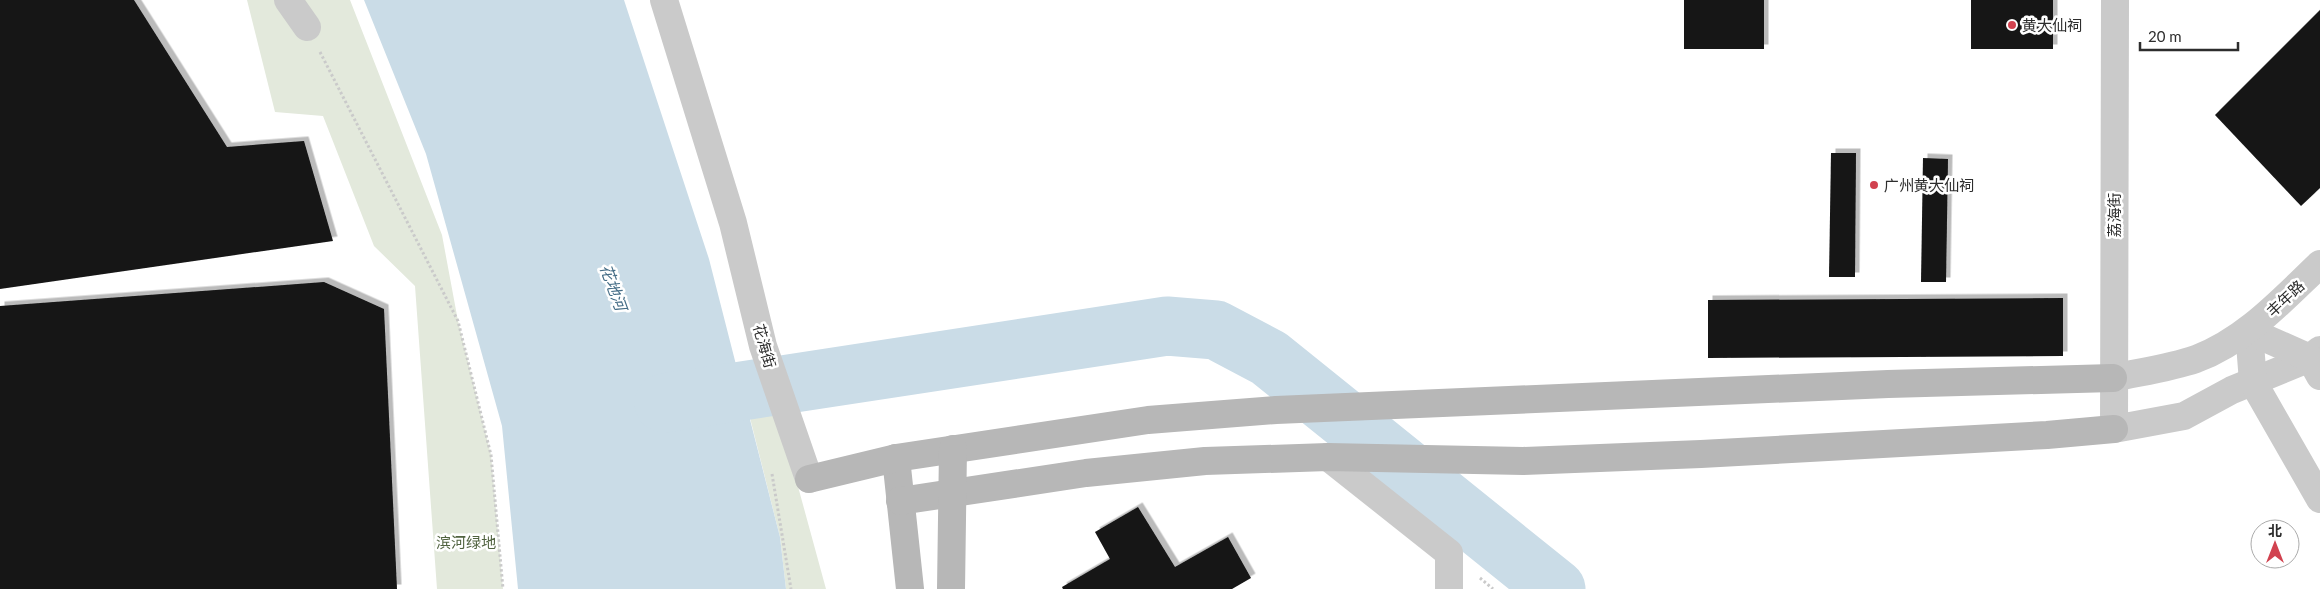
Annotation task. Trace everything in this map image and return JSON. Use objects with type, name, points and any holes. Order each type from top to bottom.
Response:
[{"type":"street","points":[[288,0],[307,27]]},
{"type":"street","name":"花海街","points":[[664,0],[733,223],[762,340],[809,479],[896,458],[1148,420],[1276,410],[1878,385],[2114,378]]},
{"type":"street","name":"荔海街","points":[[2114,429],[2115,0]]},
{"type":"street","name":"丰年路","points":[[2114,378],[2195,359],[2249,331],[2320,264]]},
{"type":"street","points":[[2317,362],[2249,331],[2253,382],[2320,499]]},
{"type":"street","points":[[900,501],[1086,473],[1205,461],[1328,457],[1524,461],[1711,454],[2047,435],[2114,429],[2184,416],[2232,390],[2317,362]]},
{"type":"street","points":[[951,589],[954,492],[953,449]]},
{"type":"street","points":[[1328,457],[1449,553],[1449,589]]},
{"type":"street","points":[[896,458],[910,589]]},
{"type":"path","points":[[307,27],[458,321],[491,455],[503,589]]},
{"type":"path","points":[[771,466],[791,589]]},
{"type":"green space","name":"滨河绿地","points":[[247,0],[274,0],[305,26],[288,0],[350,0],[442,235],[458,321],[491,455],[503,589],[437,589],[415,286],[374,246],[323,116],[275,112]]},
{"type":"green space","points":[[773,395],[826,589],[786,589],[780,537],[747,406]]},
{"type":"water","name":"花地河","points":[[364,0],[624,0],[709,259],[780,537],[786,589],[518,589],[502,426],[426,154]]},
{"type":"building","points":[[0,0],[134,0],[227,147],[304,141],[333,241],[0,289]]},
{"type":"building","points":[[1684,0],[1764,0],[1764,49],[1684,49]]},
{"type":"building","name":"黄大仙祠","points":[[1971,0],[2053,0],[2053,49],[1971,49]]},
{"type":"building","points":[[2320,10],[2320,188],[2301,206],[2215,115]]},
{"type":"building","points":[[1831,153],[1856,153],[1855,277],[1829,277]]},
{"type":"building","points":[[1923,158],[1948,159],[1946,282],[1921,282]]},
{"type":"building","points":[[324,282],[384,309],[397,589],[0,589],[0,306]]},
{"type":"building","points":[[2063,298],[2063,356],[1708,358],[1708,300]]},
{"type":"building","points":[[1138,507],[1175,567],[1228,537],[1251,578],[1232,589],[1063,589],[1062,587],[1110,559],[1095,532]]},
{"type":"waterway","points":[[664,403],[1167,326],[1216,330],[1269,358],[1556,589]]},
{"type":"place","name":"黄大仙祠","points":[[2012,25]]},
{"type":"place","name":"广州黄大仙祠","points":[[1874,185]]}]
